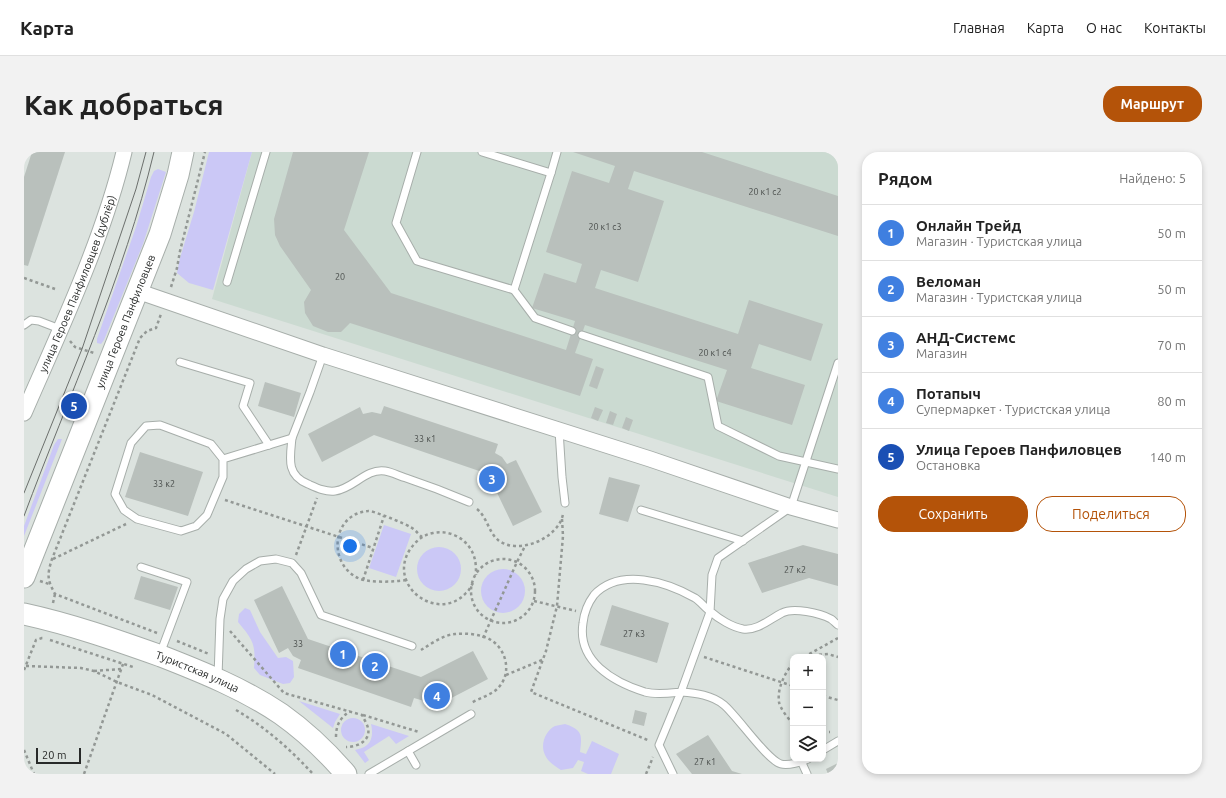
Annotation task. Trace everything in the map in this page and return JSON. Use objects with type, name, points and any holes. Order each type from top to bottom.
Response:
[{"type":"main road","name":"улица Героев Панфиловцев","points":[[24,577],[160,234],[178,176],[183,152]]},
{"type":"main road","name":"Туристская улица","points":[[24,614],[130,645],[218,679],[262,702],[282,715],[329,755],[346,774]]},
{"type":"street","name":"улица Героев Панфиловцев (дублёр)","points":[[24,413],[95,244],[120,170],[124,152]]},
{"type":"street","points":[[137,291],[323,355],[792,506],[837,517]]},
{"type":"lane","points":[[226,282],[266,152]]},
{"type":"lane","points":[[417,152],[396,223],[417,261],[514,290],[535,318],[572,331]]},
{"type":"lane","points":[[482,152],[551,173]]},
{"type":"lane","points":[[514,290],[557,152]]},
{"type":"lane","points":[[24,325],[31,320],[39,321],[60,329]]},
{"type":"lane","points":[[582,335],[708,377],[718,426],[779,456],[838,469]]},
{"type":"lane","points":[[323,355],[292,438],[290,458],[292,470],[300,481],[320,490],[335,491],[349,487],[371,473],[385,471],[425,484],[469,502]]},
{"type":"lane","points":[[180,362],[250,383],[243,406],[269,445]]},
{"type":"lane","points":[[673,774],[659,745],[681,692],[710,612],[712,575],[718,558],[792,506],[836,374],[838,363]]},
{"type":"lane","points":[[160,425],[211,444],[223,459],[223,477],[207,515],[196,526],[182,531],[137,519],[124,510],[115,494],[131,443],[146,426],[160,425]]},
{"type":"lane","points":[[559,430],[565,503]]},
{"type":"lane","points":[[223,459],[292,438]]},
{"type":"lane","points":[[641,510],[743,540]]},
{"type":"lane","points":[[218,679],[220,619],[223,599],[233,581],[246,569],[260,561],[276,559],[292,563],[301,573],[321,615],[412,646]]},
{"type":"lane","points":[[141,567],[187,582],[160,656]]},
{"type":"lane","points":[[799,762],[782,765],[772,758],[724,705],[712,697],[681,692],[666,694],[646,692],[615,679],[595,665],[585,651],[581,633],[584,614],[594,596],[609,584],[624,579],[646,580],[669,586],[696,599],[710,612],[730,624],[744,629],[762,625],[783,612],[794,610],[815,613],[831,619],[838,625]]},
{"type":"lane","points":[[369,774],[471,714]]},
{"type":"lane","points":[[826,748],[838,741]]},
{"type":"lane","points":[[408,751],[416,765]]},
{"type":"lane","points":[[805,762],[807,774]]},
{"type":"path","points":[[166,301],[177,268],[205,152]]},
{"type":"path","points":[[24,278],[55,289]]},
{"type":"path","points":[[292,563],[320,490]]},
{"type":"path","points":[[215,497],[373,548]]},
{"type":"path","points":[[469,502],[482,513],[497,539],[507,546],[525,546],[549,535],[562,519]]},
{"type":"path","points":[[565,503],[562,519],[563,536],[557,606],[543,660],[531,692],[659,745],[646,774]]},
{"type":"path","points":[[406,580],[397,582],[363,580],[348,572],[340,561],[336,547],[338,536],[341,528],[355,514],[369,510],[410,526],[422,537]]},
{"type":"path","points":[[363,580],[384,516]]},
{"type":"path","points":[[52,559],[137,519]]},
{"type":"path","points":[[473,583],[467,593],[458,600],[448,604],[436,604],[425,601],[416,595],[406,580],[404,564],[406,556],[413,544],[422,537],[433,533],[444,532],[455,535],[464,541],[472,550],[476,561],[476,575]]},
{"type":"path","points":[[483,638],[525,546]]},
{"type":"path","points":[[501,559],[517,562],[526,569],[532,577],[535,589],[534,601],[529,611],[513,622],[505,623],[490,620],[482,615],[475,605],[471,593],[476,575],[488,563],[501,559]]},
{"type":"path","points":[[534,601],[584,614]]},
{"type":"path","points":[[220,619],[284,693],[433,736]]},
{"type":"path","points":[[412,646],[420,650],[452,634],[467,634],[491,640],[502,652],[507,665],[506,675],[498,688],[465,707]]},
{"type":"path","points":[[24,670],[36,640],[42,638],[137,668]]},
{"type":"path","points":[[809,654],[838,638]]},
{"type":"path","points":[[695,654],[790,685]]},
{"type":"path","points":[[826,654],[838,657]]},
{"type":"path","points":[[506,675],[543,660]]},
{"type":"path","points":[[84,774],[123,664]]},
{"type":"path","points":[[26,666],[80,668],[94,671],[117,682],[152,695],[226,734],[275,774]]},
{"type":"path","points":[[790,667],[782,682],[779,702],[790,720]]},
{"type":"path","points":[[94,671],[121,669]]},
{"type":"path","points":[[826,697],[838,700]]},
{"type":"path","points":[[234,709],[251,718],[276,737],[295,754],[313,774]]},
{"type":"path","points":[[336,737],[338,722],[350,711]]},
{"type":"path","points":[[346,747],[355,747],[362,743],[367,737],[368,728],[362,715]]},
{"type":"path","points":[[24,750],[34,774]]},
{"type":"shaded area","points":[[209,152],[252,152],[213,290],[189,283],[177,273]]},
{"type":"shaded area","points":[[252,152],[838,152],[838,497],[212,299]]},
{"type":"shaded area","points":[[158,169],[166,172],[143,244],[104,340],[101,344],[97,343],[97,339],[136,227],[151,177],[154,171]]},
{"type":"shaded area","points":[[58,439],[62,439],[24,536],[24,526],[54,445]]},
{"type":"shaded area","points":[[384,525],[411,534],[396,577],[369,568]]},
{"type":"shaded area","points":[[439,547],[451,551],[457,557],[461,569],[457,581],[451,587],[439,591],[427,587],[421,581],[417,569],[421,557],[427,551]]},
{"type":"shaded area","points":[[503,569],[515,573],[521,579],[525,591],[521,603],[515,609],[503,613],[491,609],[485,603],[481,591],[485,579],[491,573]]},
{"type":"shaded area","points":[[245,608],[250,610],[260,632],[278,658],[286,657],[293,661],[294,677],[290,683],[283,684],[260,675],[254,668],[254,648],[247,633],[238,622],[239,614]]},
{"type":"shaded area","points":[[299,701],[340,714],[333,728]]},
{"type":"shaded area","points":[[353,718],[362,721],[365,730],[362,739],[353,742],[344,739],[341,730],[344,721]]},
{"type":"shaded area","points":[[371,724],[409,736],[396,744],[389,736],[364,752],[369,760],[365,763],[355,750],[365,747],[370,741],[372,734]]},
{"type":"shaded area","points":[[565,724],[571,726],[580,734],[580,752],[586,754],[592,741],[619,754],[611,774],[588,774],[581,771],[584,762],[578,760],[573,768],[561,770],[548,760],[543,747],[544,739],[551,728]]},
{"type":"building","points":[[32,152],[65,152],[28,266],[24,265],[24,177]]},
{"type":"building","points":[[293,152],[369,152],[344,230],[391,293],[566,350],[575,321],[532,308],[544,273],[576,283],[582,264],[546,252],[572,171],[609,183],[615,166],[573,152],[702,152],[838,196],[838,236],[634,171],[628,189],[664,201],[638,282],[601,270],[595,288],[738,334],[749,300],[823,324],[811,361],[759,344],[751,368],[805,385],[792,425],[716,401],[727,370],[585,325],[575,353],[593,359],[580,396],[350,323],[341,332],[328,332],[313,326],[305,313],[304,302],[311,290],[280,246],[275,235],[274,219]]},
{"type":"building","points":[[596,366],[604,369],[597,389],[589,386]]},
{"type":"building","points":[[265,382],[301,393],[294,417],[258,406]]},
{"type":"building","points":[[384,406],[498,444],[495,453],[502,457],[507,464],[516,460],[542,512],[513,526],[488,474],[374,435],[322,462],[308,434],[360,407],[363,414],[372,412],[381,414]]},
{"type":"building","points":[[595,407],[603,410],[598,421],[591,418]]},
{"type":"building","points":[[610,411],[617,414],[613,425],[606,423]]},
{"type":"building","points":[[626,417],[633,420],[629,431],[622,428]]},
{"type":"building","points":[[140,452],[203,472],[188,516],[125,497]]},
{"type":"building","points":[[609,477],[640,485],[628,522],[599,514]]},
{"type":"building","points":[[803,545],[838,554],[838,586],[809,578],[762,593],[748,563]]},
{"type":"building","points":[[141,576],[178,587],[170,610],[134,599]]},
{"type":"building","points":[[282,586],[308,639],[421,677],[473,651],[488,679],[436,706],[432,698],[424,701],[414,698],[411,707],[298,668],[301,660],[293,656],[288,648],[279,653],[254,600]]},
{"type":"building","points":[[612,605],[669,623],[657,663],[600,645]]},
{"type":"building","points":[[635,710],[647,713],[644,726],[632,723]]},
{"type":"building","points":[[708,735],[732,771],[742,774],[692,774],[676,754]]},
{"type":"building","points":[[838,763],[838,774],[828,774],[826,769]]},
{"type":"tram line","points":[[24,493],[82,349],[136,189],[146,152]]},
{"type":"tram line","points":[[24,516],[112,290],[142,199],[154,152]]},
{"type":"place","name":"Улица Героев Панфиловцев","points":[[74,406]]},
{"type":"place","name":"АНД-Системс","points":[[492,479]]},
{"type":"place","name":"Онлайн Трейд","points":[[343,654]]},
{"type":"place","name":"Веломан","points":[[375,666]]},
{"type":"place","name":"Потапыч","points":[[437,696]]}]
